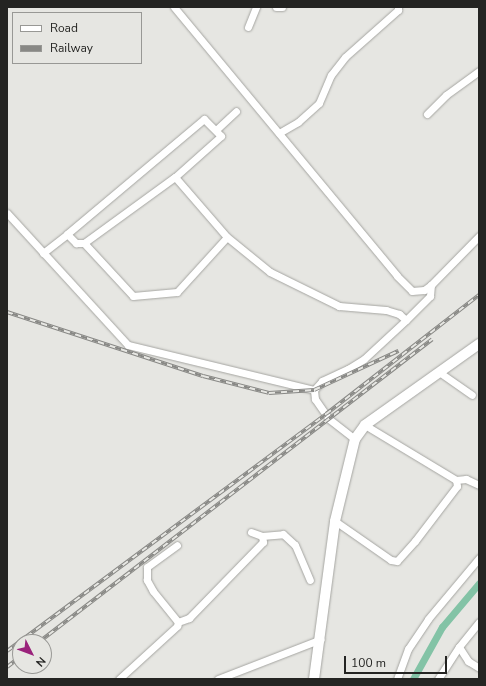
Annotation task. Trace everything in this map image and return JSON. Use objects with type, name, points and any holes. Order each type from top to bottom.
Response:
[{"type":"main road","points":[[314,679],[321,640],[335,521],[355,439],[365,425],[479,344]]},
{"type":"street","points":[[174,7],[397,276],[412,290],[424,290],[431,285],[479,236]]},
{"type":"street","points":[[248,27],[256,7]]},
{"type":"street","points":[[276,7],[282,7]]},
{"type":"street","points":[[279,134],[298,122],[319,103],[331,75],[345,57],[398,10],[398,7]]},
{"type":"street","points":[[427,114],[446,95],[479,71]]},
{"type":"street","points":[[217,129],[236,111]]},
{"type":"street","points":[[43,253],[204,119],[217,129],[221,136],[175,177],[84,244]]},
{"type":"street","points":[[175,177],[227,237],[270,272],[339,306],[386,310],[399,314],[406,320]]},
{"type":"street","points":[[7,213],[128,345],[314,390]]},
{"type":"street","points":[[67,234],[76,243],[84,244],[133,296],[177,292],[227,237]]},
{"type":"street","points":[[355,439],[329,419],[315,399],[314,390],[322,381],[348,369],[364,359],[430,296],[431,285]]},
{"type":"street","points":[[439,372],[472,395]]},
{"type":"street","points":[[365,425],[456,480],[466,479],[479,485]]},
{"type":"street","points":[[335,521],[391,560],[397,561],[416,541],[457,486],[456,480]]},
{"type":"street","points":[[251,532],[262,536],[283,534],[295,545],[310,580]]},
{"type":"street","points":[[119,679],[178,622],[189,618],[263,542],[262,536]]},
{"type":"street","points":[[177,545],[147,567],[147,580],[153,591],[178,622]]},
{"type":"street","points":[[397,679],[408,649],[428,619],[479,558]]},
{"type":"street","points":[[438,679],[459,647],[479,622]]},
{"type":"street","points":[[218,679],[321,640]]},
{"type":"street","points":[[459,647],[468,661],[479,668]]},
{"type":"waterway","points":[[413,679],[442,627],[479,583]]},
{"type":"railway","points":[[7,651],[326,414],[479,295]]},
{"type":"railway","points":[[7,312],[203,376],[269,393],[314,390],[398,351]]},
{"type":"railway","points":[[49,634],[432,339]]},
{"type":"railway","points":[[7,667],[12,663]]}]
